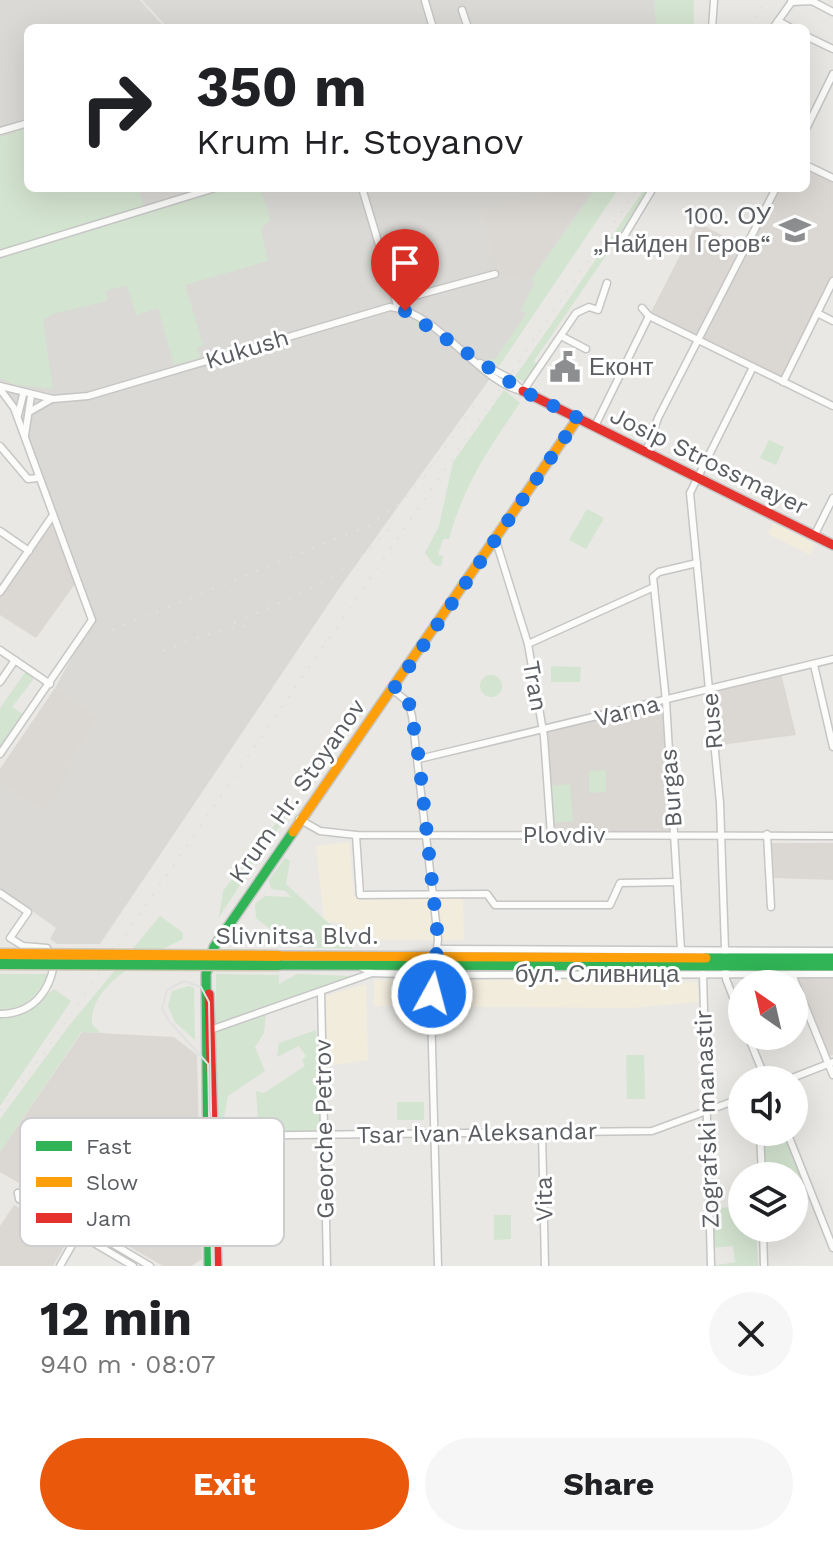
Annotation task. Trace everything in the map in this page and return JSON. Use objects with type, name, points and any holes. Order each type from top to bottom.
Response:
[{"type":"street","points":[[712,24],[714,0]]},
{"type":"street","points":[[425,1],[432,24]]},
{"type":"street","points":[[777,24],[792,1],[812,1],[833,12]]},
{"type":"street","points":[[462,10],[467,24]]},
{"type":"street","points":[[810,38],[833,49]]},
{"type":"street","points":[[810,121],[833,74]]},
{"type":"street","points":[[0,131],[24,124]]},
{"type":"street","points":[[810,167],[833,178]]},
{"type":"street","points":[[0,254],[202,192]]},
{"type":"street","points":[[363,192],[397,304],[512,389],[523,391],[576,313],[589,307],[598,310],[607,283]]},
{"type":"street","points":[[623,238],[651,192]]},
{"type":"street","points":[[646,452],[658,418],[774,192]]},
{"type":"street","name":"Kukush","points":[[0,388],[53,399],[104,392],[495,274]]},
{"type":"street","points":[[783,382],[833,281]]},
{"type":"street","points":[[642,308],[649,316],[833,406]]},
{"type":"street","points":[[817,313],[833,321]]},
{"type":"street","points":[[595,426],[649,316]]},
{"type":"street","points":[[561,336],[586,349]]},
{"type":"street","name":"Ruse","points":[[728,972],[725,962],[722,834],[690,493],[753,367]]},
{"type":"street","points":[[0,388],[17,419],[92,620],[0,754]]},
{"type":"street","name":"Josip Strossmayer","points":[[523,391],[833,545]]},
{"type":"street","points":[[17,419],[18,402],[27,396],[29,412],[24,439]]},
{"type":"street","points":[[29,412],[53,399]]},
{"type":"street","name":"Krum Hr. Stoyanov","points":[[208,1030],[206,975],[213,951],[299,819],[393,690],[578,418]]},
{"type":"street","points":[[0,446],[28,479],[38,478]]},
{"type":"street","points":[[814,536],[833,498]]},
{"type":"street","points":[[0,592],[53,515]]},
{"type":"street","points":[[0,531],[29,551]]},
{"type":"street","name":"Tran","points":[[496,541],[528,644],[543,731],[551,835]]},
{"type":"street","points":[[528,644],[654,587],[656,573],[697,563]]},
{"type":"street","name":"Burgas","points":[[654,587],[666,701],[681,950]]},
{"type":"street","points":[[0,650],[50,684]]},
{"type":"street","name":"Varna","points":[[419,759],[833,659]]},
{"type":"street","points":[[0,682],[15,660]]},
{"type":"street","points":[[814,665],[833,747]]},
{"type":"street","points":[[393,690],[410,705],[419,759],[433,894],[438,1266]]},
{"type":"street","name":"Plovdiv","points":[[299,819],[320,831],[356,835],[833,836]]},
{"type":"street","points":[[767,834],[771,907]]},
{"type":"street","points":[[356,835],[360,895],[487,894],[495,905],[610,905],[620,883],[677,882]]},
{"type":"street","points":[[0,893],[28,912],[10,938],[23,946],[47,948],[54,963],[43,996],[18,1012],[0,1014]]},
{"type":"street","name":"Slivnitsa Blvd.","points":[[0,964],[279,960],[350,964],[681,950],[770,970]]},
{"type":"street","name":"Slivnitsa Blvd.","points":[[725,962],[833,951]]},
{"type":"street","name":"Slivnitsa Blvd.","points":[[0,954],[435,962],[725,962],[833,958]]},
{"type":"street","name":"бул. Сливница","points":[[372,973],[435,962],[703,974],[725,962]]},
{"type":"street","name":"Slivnitsa Blvd.","points":[[725,962],[833,966]]},
{"type":"street","name":"Slivnitsa Blvd.","points":[[350,964],[372,973]]},
{"type":"street","points":[[210,1118],[208,1030],[372,973]]},
{"type":"street","name":"Zografski manastir","points":[[703,974],[711,1265]]},
{"type":"street","name":"Slivnitsa Blvd.","points":[[808,974],[833,974]]},
{"type":"street","name":"Georche Petrov","points":[[321,992],[327,1266]]},
{"type":"street","points":[[808,1011],[831,1063],[833,1075]]},
{"type":"street","points":[[808,1072],[831,1063]]},
{"type":"street","name":"Tsar Ivan Aleksandar","points":[[284,1135],[652,1131],[728,1103]]},
{"type":"street","name":"Vita","points":[[542,1132],[545,1266]]},
{"type":"street","points":[[793,1146],[833,1248]]},
{"type":"street","points":[[763,1242],[764,1266]]},
{"type":"street","points":[[60,1266],[72,1246]]},
{"type":"street","points":[[99,1246],[133,1266]]},
{"type":"street","points":[[116,1246],[148,1265]]},
{"type":"street","points":[[209,1246],[209,1266]]},
{"type":"street","points":[[216,1246],[217,1266]]},
{"type":"shaded area","points":[[0,0],[140,0],[161,24],[24,24],[24,192],[593,192],[532,279],[535,282],[532,292],[521,310],[527,314],[495,365],[499,366],[338,590],[100,944],[57,944],[50,939],[56,928],[0,888],[0,783],[43,811],[65,767],[99,718],[55,688],[92,620],[14,408],[0,389]]},
{"type":"shaded area","points":[[142,0],[654,0],[657,24],[164,24]]},
{"type":"shaded area","points":[[810,170],[833,180],[833,278],[783,382],[649,316],[697,222],[747,248],[737,272],[776,192],[810,192]]},
{"type":"shaded area","points":[[551,192],[587,192],[528,282],[517,274],[498,277],[483,210]]},
{"type":"shaded area","points":[[51,522],[75,584],[36,638],[0,615],[0,595]]},
{"type":"shaded area","points":[[773,523],[815,544],[810,555],[768,534]]},
{"type":"shaded area","points":[[781,673],[796,735],[714,746],[709,691]]},
{"type":"shaded area","points":[[55,688],[99,718],[65,767],[68,775],[43,811],[0,783],[0,769]]},
{"type":"shaded area","points":[[666,701],[675,835],[551,835],[543,731]]},
{"type":"shaded area","points":[[349,842],[354,896],[463,898],[464,940],[345,940],[344,923],[324,922],[316,846]]},
{"type":"shaded area","points":[[772,843],[833,843],[833,880],[774,878]]},
{"type":"shaded area","points":[[808,977],[833,978],[833,1055],[829,1056],[808,1002]]},
{"type":"shaded area","points":[[623,979],[697,982],[699,1002],[631,1008],[374,1006],[374,980]]},
{"type":"shaded area","points":[[366,984],[368,1060],[326,1066],[325,996]]},
{"type":"shaded area","points":[[82,1032],[174,1037],[197,1055],[199,1118],[23,1118]]},
{"type":"shaded area","points":[[20,1123],[20,1184],[0,1172],[0,1152]]},
{"type":"shaded area","points":[[14,1205],[20,1209],[20,1246],[64,1246],[53,1266],[0,1266],[0,1226]]},
{"type":"shaded area","points":[[128,1246],[202,1246],[202,1259],[191,1266],[163,1266]]},
{"type":"green space","points":[[654,0],[694,0],[694,24],[657,24]]},
{"type":"green space","points":[[24,129],[24,192],[139,192],[144,206],[200,192],[262,192],[270,220],[261,229],[268,261],[185,285],[203,345],[197,347],[200,358],[174,365],[158,308],[136,315],[127,285],[106,291],[107,301],[53,314],[43,320],[53,389],[12,384],[0,378],[0,137]]},
{"type":"green space","points":[[593,192],[616,192],[499,366],[488,359],[495,359],[526,314],[521,310],[535,282],[531,280]]},
{"type":"green space","points":[[642,192],[649,192],[534,361],[537,365],[525,382],[515,377]]},
{"type":"green space","points":[[504,390],[520,403],[478,468],[449,539],[443,539],[438,555],[443,556],[441,566],[434,565],[425,553],[439,526],[453,462]]},
{"type":"green space","points":[[769,440],[784,447],[776,465],[760,458]]},
{"type":"green space","points":[[587,509],[604,518],[586,549],[569,540]]},
{"type":"green space","points":[[551,666],[581,667],[580,682],[551,682]]},
{"type":"green space","points":[[27,670],[36,676],[12,707],[24,715],[0,748],[0,708]]},
{"type":"green space","points":[[491,675],[499,678],[502,686],[499,694],[491,697],[483,694],[480,686],[483,678]]},
{"type":"green space","points":[[606,770],[606,792],[589,793],[589,771]]},
{"type":"green space","points":[[570,784],[573,821],[555,823],[551,786]]},
{"type":"green space","points":[[283,814],[286,815],[283,822],[219,917],[223,891]]},
{"type":"green space","points":[[285,858],[290,861],[286,884],[337,931],[337,941],[348,943],[353,949],[298,947],[280,940],[279,947],[271,947],[270,929],[256,918],[255,904],[265,896],[291,897],[286,891],[271,889],[269,880]]},
{"type":"green space","points":[[160,916],[182,932],[183,939],[124,972],[100,995],[92,1024],[101,1033],[81,1032],[23,1118],[20,1118],[0,1152],[0,1119],[68,1027]]},
{"type":"green space","points":[[0,974],[48,974],[30,1000],[0,1010]]},
{"type":"green space","points":[[216,974],[279,975],[279,984],[297,974],[350,976],[216,1025]]},
{"type":"green space","points":[[189,986],[194,988],[195,1040],[175,1022],[168,1006],[172,991]]},
{"type":"green space","points":[[54,989],[71,1001],[0,1106],[0,1018],[28,1012]]},
{"type":"green space","points":[[266,1013],[264,1033],[255,1047],[265,1071],[228,1096],[224,1118],[217,1118],[214,1032]]},
{"type":"green space","points":[[316,1030],[321,1133],[284,1133],[284,1118],[258,1118],[256,1091],[264,1093],[305,1066],[302,1060],[306,1056],[299,1046],[277,1057],[279,1043]]},
{"type":"green space","points":[[626,1055],[644,1055],[645,1099],[627,1099]]},
{"type":"green space","points":[[397,1102],[424,1102],[424,1120],[397,1120]]},
{"type":"green space","points":[[761,1146],[792,1146],[798,1162],[761,1162]]},
{"type":"green space","points":[[728,1207],[728,1242],[757,1242],[758,1266],[712,1266],[735,1262],[733,1246],[711,1248],[710,1208]]},
{"type":"green space","points":[[494,1215],[511,1215],[511,1239],[494,1240]]},
{"type":"tram line","points":[[209,1118],[208,1064],[169,1021],[162,1008],[167,990],[184,981],[201,987],[209,1002],[211,1118]]},
{"type":"tram line","points":[[212,1246],[212,1266]]},
{"type":"tram line","points":[[214,1246],[214,1266]]},
{"type":"railway","points":[[751,24],[767,0]]},
{"type":"railway","points":[[0,1111],[50,1045],[635,192]]},
{"type":"railway","points":[[424,477],[480,398]]},
{"type":"railway","points":[[112,630],[370,525],[404,500],[430,468]]},
{"type":"railway","points":[[234,623],[298,595],[337,573],[356,560],[389,528]]},
{"type":"railway","points":[[163,651],[202,636],[248,625]]},
{"type":"traffic: fast","points":[[207,1118],[206,974],[214,947],[293,832]]},
{"type":"traffic: fast","points":[[706,958],[833,958]]},
{"type":"traffic: fast","points":[[0,964],[279,965]]},
{"type":"traffic: fast","points":[[279,965],[833,966]]},
{"type":"traffic: fast","points":[[209,1246],[209,1266]]},
{"type":"traffic: slow","points":[[293,832],[578,418]]},
{"type":"traffic: slow","points":[[0,954],[279,956]]},
{"type":"traffic: slow","points":[[279,956],[706,958]]},
{"type":"traffic: jam","points":[[523,391],[833,545]]},
{"type":"traffic: jam","points":[[209,994],[213,1118]]},
{"type":"traffic: jam","points":[[216,1246],[217,1266]]},
{"type":"place","name":"100. ОУ „Найден Геров“","points":[[795,230]]},
{"type":"place","name":"Еконт","points":[[565,367]]},
{"type":"route","points":[[405,311],[480,363],[509,378],[523,391],[578,418],[393,690],[410,705],[419,759],[438,939],[432,994]]}]
